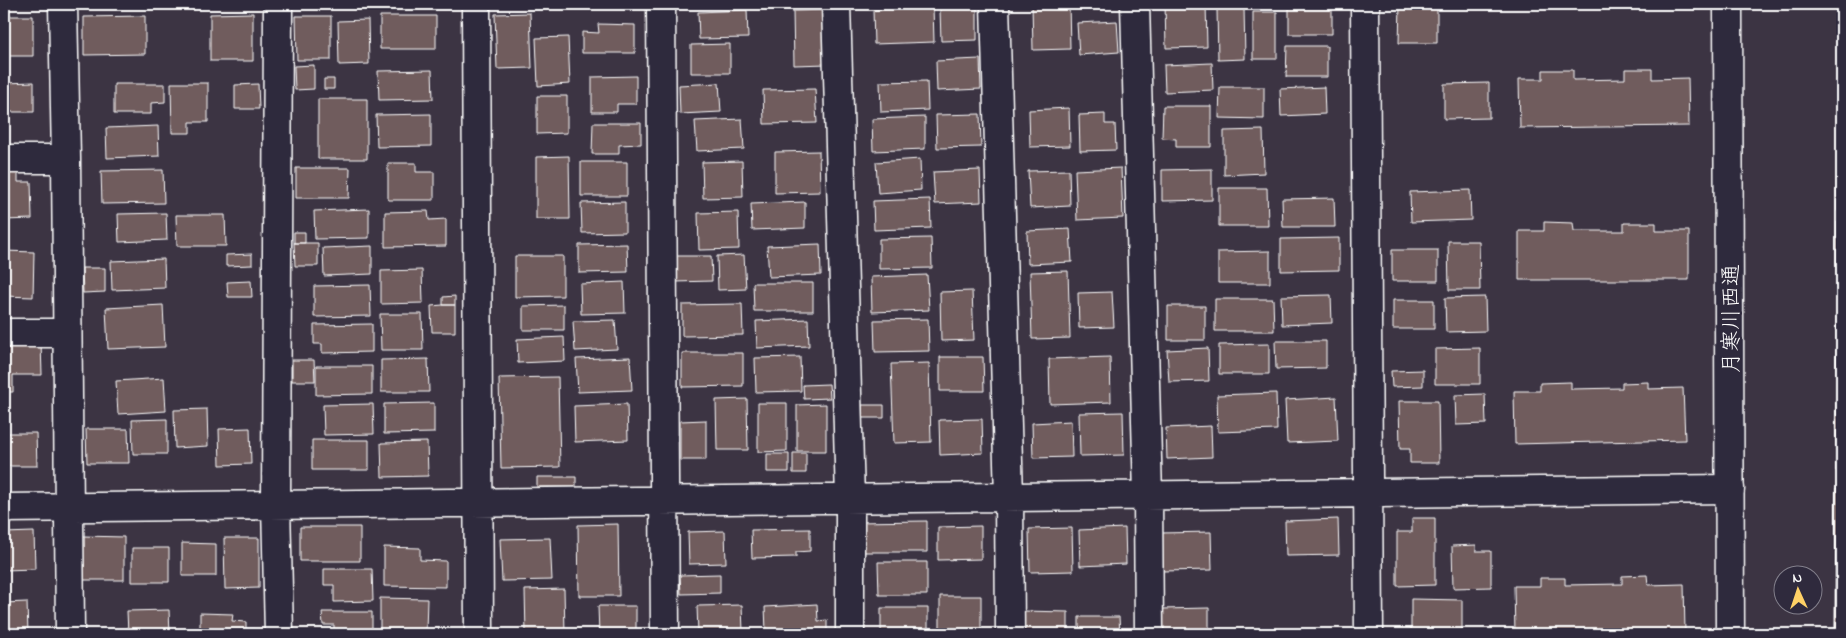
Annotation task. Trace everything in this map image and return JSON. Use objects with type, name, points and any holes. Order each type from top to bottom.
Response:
[{"type":"street","points":[[63,4],[70,634]]},
{"type":"street","points":[[278,4],[276,505],[279,634]]},
{"type":"street","points":[[476,4],[479,634]]},
{"type":"street","points":[[661,4],[665,634]]},
{"type":"street","points":[[836,4],[850,499],[850,634]]},
{"type":"street","points":[[995,4],[1009,497],[1010,634]]},
{"type":"street","points":[[1135,4],[1148,496],[1149,634]]},
{"type":"street","points":[[1365,4],[1369,634]]},
{"type":"street","name":"月寒川西通","points":[[1728,4],[1730,634]]},
{"type":"street","points":[[4,159],[66,159]]},
{"type":"street","points":[[4,333],[67,333]]},
{"type":"street","points":[[4,508],[1730,489]]},
{"type":"building","points":[[1032,4],[1069,4],[1070,49],[1033,50]]},
{"type":"building","points":[[1165,4],[1206,4],[1207,47],[1166,48]]},
{"type":"building","points":[[1289,4],[1332,4],[1332,34],[1289,34]]},
{"type":"building","points":[[1400,5],[1437,6],[1437,43],[1399,43]]},
{"type":"building","points":[[933,7],[934,42],[874,44],[873,10]]},
{"type":"building","points":[[977,8],[977,40],[941,41],[940,9]]},
{"type":"building","points":[[1244,8],[1245,59],[1218,60],[1217,9]]},
{"type":"building","points":[[747,10],[748,38],[699,39],[698,12]]},
{"type":"building","points":[[826,10],[827,64],[794,65],[793,11]]},
{"type":"building","points":[[1253,12],[1277,12],[1277,59],[1253,59]]},
{"type":"building","points":[[253,13],[253,61],[210,61],[210,14]]},
{"type":"building","points":[[530,13],[532,68],[497,69],[495,14]]},
{"type":"building","points":[[4,16],[33,16],[33,56],[4,56]]},
{"type":"building","points":[[145,16],[145,54],[84,55],[84,17]]},
{"type":"building","points":[[296,16],[331,16],[331,60],[297,60]]},
{"type":"building","points":[[380,16],[436,16],[436,49],[380,49]]},
{"type":"building","points":[[368,20],[369,64],[339,65],[338,21]]},
{"type":"building","points":[[1117,21],[1119,52],[1079,55],[1077,23]]},
{"type":"building","points":[[598,24],[635,25],[635,53],[582,53],[582,32],[599,33]]},
{"type":"building","points":[[568,37],[570,84],[538,86],[536,38]]},
{"type":"building","points":[[730,44],[730,73],[691,73],[691,45]]},
{"type":"building","points":[[1287,46],[1327,46],[1327,77],[1286,77]]},
{"type":"building","points":[[980,59],[981,89],[937,91],[936,61]]},
{"type":"building","points":[[1212,63],[1213,90],[1165,92],[1164,65]]},
{"type":"building","points":[[314,65],[314,89],[295,90],[294,66]]},
{"type":"building","points":[[1625,69],[1652,69],[1652,79],[1688,78],[1689,126],[1520,128],[1519,79],[1543,79],[1543,70],[1573,70],[1573,80],[1625,79]]},
{"type":"building","points":[[432,70],[433,99],[379,100],[378,71]]},
{"type":"building","points":[[636,76],[636,104],[617,104],[617,112],[592,112],[592,77]]},
{"type":"building","points":[[324,79],[334,79],[334,89],[324,89]]},
{"type":"building","points":[[927,81],[928,110],[881,112],[880,82]]},
{"type":"building","points":[[34,82],[34,112],[4,112],[4,83]]},
{"type":"building","points":[[171,83],[208,83],[208,122],[190,122],[190,133],[172,133]]},
{"type":"building","points":[[719,83],[721,112],[680,114],[679,85]]},
{"type":"building","points":[[1489,83],[1489,118],[1444,119],[1444,84]]},
{"type":"building","points":[[114,84],[165,84],[165,102],[151,103],[151,114],[114,114]]},
{"type":"building","points":[[258,84],[259,109],[235,109],[235,85]]},
{"type":"building","points":[[1220,87],[1264,87],[1264,119],[1219,118]]},
{"type":"building","points":[[1324,87],[1325,114],[1281,116],[1280,89]]},
{"type":"building","points":[[815,89],[817,123],[764,124],[763,90]]},
{"type":"building","points":[[537,96],[567,96],[567,133],[537,134]]},
{"type":"building","points":[[318,99],[367,99],[367,159],[318,159]]},
{"type":"building","points":[[1163,106],[1211,106],[1211,147],[1176,147],[1176,139],[1162,138]]},
{"type":"building","points":[[1069,108],[1070,146],[1030,147],[1029,110]]},
{"type":"building","points":[[431,114],[431,146],[377,147],[376,115]]},
{"type":"building","points":[[980,114],[981,147],[937,148],[936,115]]},
{"type":"building","points":[[1105,114],[1105,124],[1115,124],[1116,150],[1080,151],[1079,115]]},
{"type":"building","points":[[925,117],[925,149],[873,151],[872,119]]},
{"type":"building","points":[[742,119],[744,149],[697,151],[695,121]]},
{"type":"building","points":[[593,123],[641,123],[641,144],[619,145],[619,154],[592,154]]},
{"type":"building","points":[[158,126],[159,156],[107,158],[106,128]]},
{"type":"building","points":[[1263,130],[1264,173],[1224,175],[1224,131]]},
{"type":"building","points":[[819,151],[820,192],[775,193],[775,152]]},
{"type":"building","points":[[569,156],[570,219],[536,219],[536,157]]},
{"type":"building","points":[[920,159],[921,190],[878,193],[876,162]]},
{"type":"building","points":[[742,161],[743,197],[703,198],[702,162]]},
{"type":"building","points":[[581,162],[627,162],[627,196],[581,196]]},
{"type":"building","points":[[388,163],[416,163],[416,172],[434,172],[434,200],[388,200]]},
{"type":"building","points":[[296,168],[350,168],[349,198],[296,198]]},
{"type":"building","points":[[1121,168],[1123,218],[1077,220],[1075,170]]},
{"type":"building","points":[[1212,169],[1212,200],[1162,201],[1162,170]]},
{"type":"building","points":[[163,170],[164,203],[102,204],[101,171]]},
{"type":"building","points":[[980,170],[981,202],[935,204],[933,172]]},
{"type":"building","points":[[1069,170],[1070,206],[1030,208],[1028,171]]},
{"type":"building","points":[[18,173],[18,182],[31,182],[32,219],[4,220],[4,174]]},
{"type":"building","points":[[1837,179],[1842,179],[1842,211],[1837,211]]},
{"type":"building","points":[[1219,188],[1267,188],[1268,226],[1219,226]]},
{"type":"building","points":[[1470,190],[1471,220],[1411,222],[1410,192]]},
{"type":"building","points":[[1334,198],[1335,227],[1283,227],[1282,199]]},
{"type":"building","points":[[930,199],[931,228],[874,230],[873,201]]},
{"type":"building","points":[[625,202],[625,232],[582,233],[581,203]]},
{"type":"building","points":[[805,202],[805,228],[752,230],[751,204]]},
{"type":"building","points":[[369,209],[369,238],[315,239],[314,211]]},
{"type":"building","points":[[428,211],[429,220],[446,219],[446,246],[385,247],[385,212]]},
{"type":"building","points":[[738,212],[739,249],[699,250],[698,213]]},
{"type":"building","points":[[166,213],[167,240],[119,242],[118,214]]},
{"type":"building","points":[[176,215],[225,215],[226,246],[177,246]]},
{"type":"building","points":[[1544,222],[1573,223],[1574,231],[1624,231],[1624,223],[1656,223],[1656,231],[1689,231],[1689,280],[1519,280],[1519,231],[1544,231]]},
{"type":"building","points":[[1837,222],[1842,222],[1842,471],[1836,471]]},
{"type":"building","points":[[1070,229],[1072,262],[1028,264],[1027,231]]},
{"type":"building","points":[[294,232],[305,232],[305,243],[294,243]]},
{"type":"building","points":[[931,238],[932,268],[879,269],[879,239]]},
{"type":"building","points":[[1339,238],[1339,270],[1281,271],[1281,239]]},
{"type":"building","points":[[1448,241],[1479,241],[1480,290],[1449,290]]},
{"type":"building","points":[[294,243],[318,243],[318,266],[295,266]]},
{"type":"building","points":[[627,244],[628,272],[579,273],[579,245]]},
{"type":"building","points":[[820,244],[821,275],[769,277],[767,246]]},
{"type":"building","points":[[372,246],[372,274],[324,276],[323,248]]},
{"type":"building","points":[[1392,250],[1438,250],[1438,281],[1392,281]]},
{"type":"building","points":[[4,251],[34,252],[33,297],[4,296]]},
{"type":"building","points":[[1270,251],[1270,283],[1218,283],[1218,252]]},
{"type":"building","points":[[252,254],[252,265],[226,266],[226,255]]},
{"type":"building","points":[[744,255],[746,289],[718,290],[717,256]]},
{"type":"building","points":[[515,256],[563,256],[563,296],[515,297]]},
{"type":"building","points":[[674,256],[711,256],[712,281],[675,282]]},
{"type":"building","points":[[164,259],[165,288],[112,290],[111,261]]},
{"type":"building","points":[[82,268],[105,268],[105,292],[83,293]]},
{"type":"building","points":[[422,270],[423,303],[381,304],[381,271]]},
{"type":"building","points":[[1068,271],[1070,338],[1032,339],[1030,272]]},
{"type":"building","points":[[927,275],[929,310],[872,312],[871,277]]},
{"type":"building","points":[[251,281],[252,297],[228,297],[227,282]]},
{"type":"building","points":[[624,282],[625,313],[581,314],[580,284]]},
{"type":"building","points":[[753,283],[813,283],[813,311],[754,311]]},
{"type":"building","points":[[370,285],[371,316],[314,317],[314,286]]},
{"type":"building","points":[[972,291],[974,340],[941,341],[940,292]]},
{"type":"building","points":[[1112,292],[1114,327],[1079,328],[1078,293]]},
{"type":"building","points":[[1331,295],[1332,323],[1282,325],[1281,296]]},
{"type":"building","points":[[455,296],[455,305],[443,305],[443,297]]},
{"type":"building","points":[[1485,297],[1486,331],[1446,332],[1445,298]]},
{"type":"building","points":[[1215,299],[1273,299],[1274,331],[1215,331]]},
{"type":"building","points":[[1393,300],[1434,300],[1434,329],[1393,329]]},
{"type":"building","points":[[742,304],[743,335],[682,336],[682,305]]},
{"type":"building","points":[[163,305],[165,347],[108,349],[106,308]]},
{"type":"building","points":[[455,305],[455,332],[432,332],[431,306]]},
{"type":"building","points":[[564,305],[564,330],[523,330],[523,306]]},
{"type":"building","points":[[1168,306],[1205,306],[1205,340],[1168,340]]},
{"type":"building","points":[[380,314],[422,314],[423,350],[381,350]]},
{"type":"building","points":[[808,319],[809,346],[757,348],[756,321]]},
{"type":"building","points":[[928,319],[929,351],[875,352],[874,320]]},
{"type":"building","points":[[615,320],[617,349],[575,351],[573,321]]},
{"type":"building","points":[[372,324],[372,352],[322,353],[322,344],[314,344],[314,325]]},
{"type":"building","points":[[564,337],[565,361],[518,363],[517,339]]},
{"type":"building","points":[[1275,341],[1326,341],[1326,368],[1276,369]]},
{"type":"building","points":[[41,343],[42,375],[13,375],[13,392],[4,392],[4,344]]},
{"type":"building","points":[[1269,344],[1269,374],[1219,374],[1219,345]]},
{"type":"building","points":[[1208,348],[1209,381],[1169,382],[1167,350]]},
{"type":"building","points":[[1480,348],[1480,384],[1435,384],[1435,349]]},
{"type":"building","points":[[682,353],[743,353],[743,386],[682,387]]},
{"type":"building","points":[[630,357],[632,390],[578,392],[576,359]]},
{"type":"building","points":[[800,357],[801,391],[756,392],[755,358]]},
{"type":"building","points":[[940,357],[983,357],[984,391],[940,391]]},
{"type":"building","points":[[1110,357],[1111,402],[1050,404],[1049,359]]},
{"type":"building","points":[[428,359],[429,392],[381,392],[381,360]]},
{"type":"building","points":[[292,360],[314,360],[315,381],[292,381]]},
{"type":"building","points":[[929,363],[931,442],[894,443],[891,364]]},
{"type":"building","points":[[316,366],[372,366],[372,394],[316,395]]},
{"type":"building","points":[[1423,370],[1423,386],[1392,387],[1391,371]]},
{"type":"building","points":[[558,377],[560,467],[501,468],[499,378]]},
{"type":"building","points":[[164,378],[166,411],[118,414],[116,381]]},
{"type":"building","points":[[1571,382],[1571,389],[1622,388],[1622,383],[1648,382],[1648,389],[1683,388],[1685,440],[1515,444],[1514,391],[1540,391],[1540,383]]},
{"type":"building","points":[[829,384],[830,398],[804,399],[803,385]]},
{"type":"building","points":[[1276,393],[1277,430],[1218,432],[1217,395]]},
{"type":"building","points":[[1485,394],[1486,424],[1456,425],[1455,395]]},
{"type":"building","points":[[1336,397],[1338,441],[1287,443],[1285,400]]},
{"type":"building","points":[[747,399],[748,450],[717,450],[716,400]]},
{"type":"building","points":[[1399,401],[1438,401],[1439,463],[1410,463],[1410,449],[1400,449]]},
{"type":"building","points":[[434,403],[434,433],[384,434],[384,404]]},
{"type":"building","points":[[758,403],[787,403],[787,451],[758,452]]},
{"type":"building","points":[[373,404],[374,434],[324,435],[323,405]]},
{"type":"building","points":[[627,404],[628,440],[575,442],[574,406]]},
{"type":"building","points":[[826,404],[826,451],[797,451],[797,405]]},
{"type":"building","points":[[862,405],[884,405],[884,418],[862,418]]},
{"type":"building","points":[[207,409],[208,446],[175,448],[174,410]]},
{"type":"building","points":[[1123,412],[1124,455],[1080,456],[1079,413]]},
{"type":"building","points":[[167,419],[167,454],[133,454],[132,420]]},
{"type":"building","points":[[982,419],[983,453],[940,455],[939,420]]},
{"type":"building","points":[[706,420],[706,460],[680,460],[680,421]]},
{"type":"building","points":[[1071,421],[1072,457],[1033,458],[1032,423]]},
{"type":"building","points":[[1211,426],[1212,457],[1167,459],[1166,428]]},
{"type":"building","points":[[250,428],[251,464],[220,465],[219,429]]},
{"type":"building","points":[[86,429],[128,429],[129,463],[87,463]]},
{"type":"building","points":[[4,433],[36,433],[37,466],[4,466]]},
{"type":"building","points":[[312,440],[369,440],[369,470],[312,470]]},
{"type":"building","points":[[427,442],[428,476],[382,477],[381,443]]},
{"type":"building","points":[[793,453],[806,453],[806,473],[793,473]]},
{"type":"building","points":[[767,454],[789,454],[789,472],[767,472]]},
{"type":"building","points":[[537,477],[576,477],[576,487],[537,487]]},
{"type":"building","points":[[1836,488],[1842,488],[1842,634],[1835,634]]},
{"type":"building","points":[[1412,518],[1435,518],[1435,585],[1397,586],[1397,532],[1412,532]]},
{"type":"building","points":[[1338,519],[1339,555],[1286,556],[1285,521]]},
{"type":"building","points":[[927,521],[927,552],[857,552],[857,522]]},
{"type":"building","points":[[618,524],[619,596],[579,596],[578,525]]},
{"type":"building","points":[[981,526],[981,559],[938,560],[938,527]]},
{"type":"building","points":[[300,527],[360,527],[360,561],[300,561]]},
{"type":"building","points":[[1072,528],[1073,571],[1030,572],[1029,529]]},
{"type":"building","points":[[1125,528],[1126,564],[1080,566],[1079,530]]},
{"type":"building","points":[[810,529],[810,551],[796,552],[796,557],[752,558],[751,530]]},
{"type":"building","points":[[725,531],[726,563],[689,564],[688,532]]},
{"type":"building","points":[[34,532],[35,569],[4,570],[4,533]]},
{"type":"building","points":[[1211,532],[1212,570],[1162,571],[1161,533]]},
{"type":"building","points":[[83,536],[124,537],[124,580],[82,580]]},
{"type":"building","points":[[224,538],[259,538],[259,588],[225,589]]},
{"type":"building","points":[[550,538],[552,580],[502,581],[500,539]]},
{"type":"building","points":[[182,543],[216,544],[216,576],[182,576]]},
{"type":"building","points":[[1476,545],[1476,551],[1491,551],[1491,587],[1453,588],[1452,546]]},
{"type":"building","points":[[384,547],[420,548],[420,560],[446,561],[446,587],[384,586]]},
{"type":"building","points":[[132,548],[169,548],[169,582],[132,582]]},
{"type":"building","points":[[878,562],[927,562],[927,595],[879,595]]},
{"type":"building","points":[[324,569],[372,569],[373,601],[334,602],[334,585],[324,585]]},
{"type":"building","points":[[720,574],[720,593],[681,594],[680,575]]},
{"type":"building","points":[[1647,575],[1648,585],[1684,584],[1685,632],[1515,634],[1514,586],[1540,586],[1540,578],[1565,578],[1565,585],[1622,584],[1622,576]]},
{"type":"building","points":[[564,589],[565,634],[526,634],[525,590]]},
{"type":"building","points":[[940,596],[981,596],[981,634],[940,634]]},
{"type":"building","points":[[380,598],[427,599],[426,631],[380,631]]},
{"type":"building","points":[[1411,599],[1462,600],[1462,634],[1411,634]]},
{"type":"building","points":[[27,602],[28,634],[4,634],[4,603]]},
{"type":"building","points":[[817,604],[818,621],[827,620],[827,634],[789,634],[788,630],[766,631],[765,607]]},
{"type":"building","points":[[742,605],[743,632],[698,633],[697,606]]},
{"type":"building","points":[[598,606],[636,606],[636,634],[599,634]]},
{"type":"building","points":[[881,608],[928,608],[928,634],[881,634]]},
{"type":"building","points":[[1209,608],[1209,634],[1162,634],[1162,609]]},
{"type":"building","points":[[169,610],[170,634],[128,634],[127,611]]},
{"type":"building","points":[[1023,611],[1068,612],[1068,634],[1023,634]]},
{"type":"building","points":[[322,612],[372,612],[372,634],[334,634],[334,625],[323,625]]},
{"type":"building","points":[[200,613],[233,614],[232,621],[246,622],[246,629],[254,629],[254,634],[200,634]]},
{"type":"building","points":[[1079,617],[1119,617],[1120,634],[1079,634]]}]
